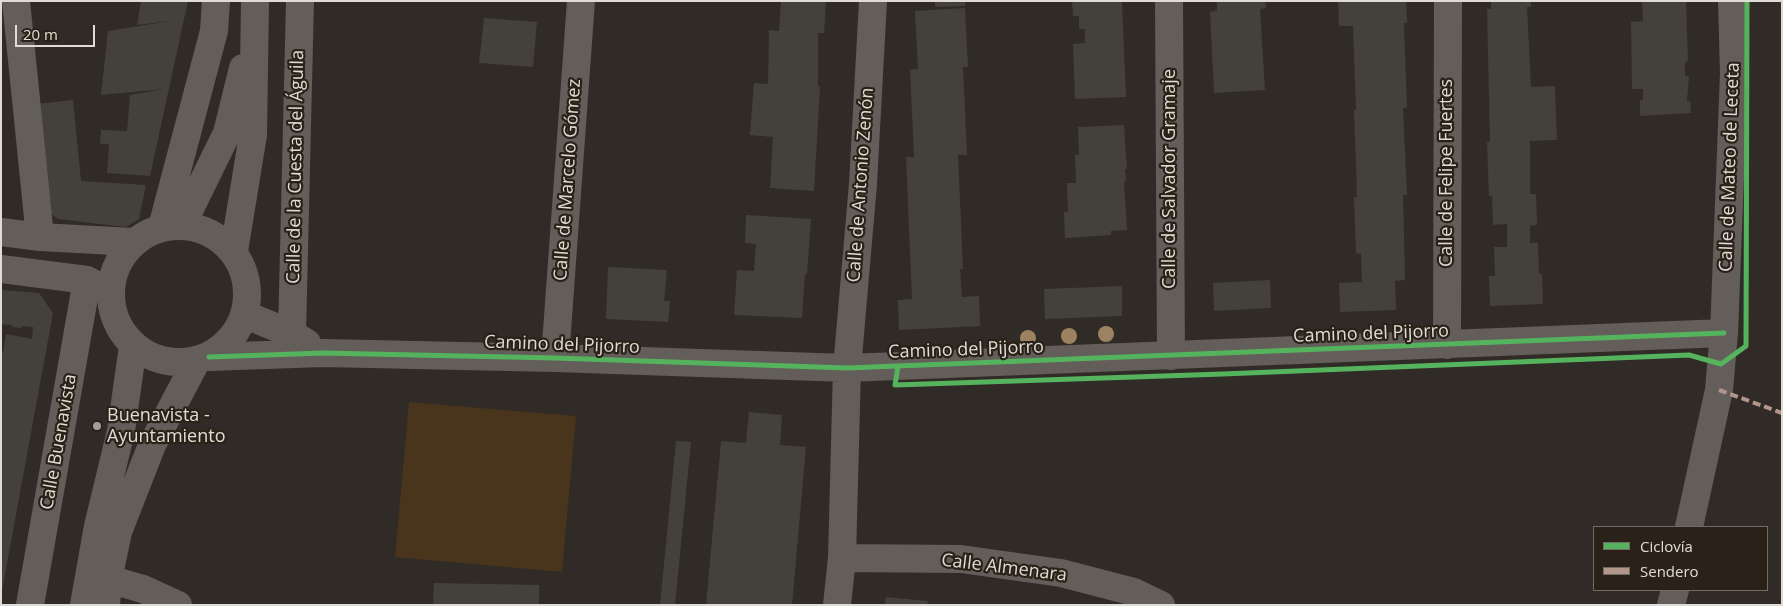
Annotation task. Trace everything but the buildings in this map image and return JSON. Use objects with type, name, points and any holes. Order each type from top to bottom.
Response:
[{"type":"street","points":[[16,1],[40,237]]},
{"type":"street","points":[[172,226],[214,30],[216,1]]},
{"type":"street","name":"Calle de la Cuesta del Águila","points":[[292,334],[300,1]]},
{"type":"street","name":"Calle de Marcelo Gómez","points":[[555,358],[581,1]]},
{"type":"street","name":"Calle de Antonio Zenón","points":[[837,605],[842,558],[848,368],[863,184],[873,1]]},
{"type":"street","name":"Calle de Salvador Gramaje","points":[[1169,1],[1171,356]]},
{"type":"street","name":"Calle de Felipe Fuertes","points":[[1447,345],[1448,1]]},
{"type":"street","name":"Calle de Mateo de Leceta","points":[[1689,526],[1719,390],[1724,334],[1734,73],[1732,1]]},
{"type":"street","points":[[214,30],[253,22]]},
{"type":"street","points":[[172,226],[227,133],[253,22]]},
{"type":"street","points":[[234,251],[253,135],[253,22]]},
{"type":"street","points":[[1,232],[40,237],[133,242],[172,226],[210,232],[234,251],[246,273],[246,315],[234,338],[202,360],[149,453],[118,532],[107,592],[142,589],[178,605]]},
{"type":"street","points":[[133,242],[116,266],[110,293],[116,322],[133,346],[162,362],[202,360]]},
{"type":"street","points":[[1,269],[87,280],[110,293]]},
{"type":"street","name":"Calle Buenavista","points":[[30,605],[87,280]]},
{"type":"street","points":[[246,315],[292,334],[323,353]]},
{"type":"street","name":"Camino del Pijorro","points":[[202,360],[323,353],[555,358],[848,368],[1724,334]]},
{"type":"street","points":[[84,605],[98,526],[121,431],[133,346]]},
{"type":"street","name":"Calle Almenara","points":[[842,558],[961,559],[1061,573],[1133,598],[1161,605]]},
{"type":"street","points":[[1671,605],[1675,591]]},
{"type":"shaded area","points":[[409,402],[576,416],[562,572],[395,557]]},
{"type":"marked path","points":[[1719,390],[1782,413]]},
{"type":"cycle path","points":[[898,366],[895,385],[1689,355],[1721,364],[1746,346],[1747,1]]},
{"type":"cycle path","points":[[209,357],[323,353],[555,358],[847,368],[1724,333]]},
{"type":"place","name":"Buenavista - Ayuntamiento","points":[[97,426]]}]
